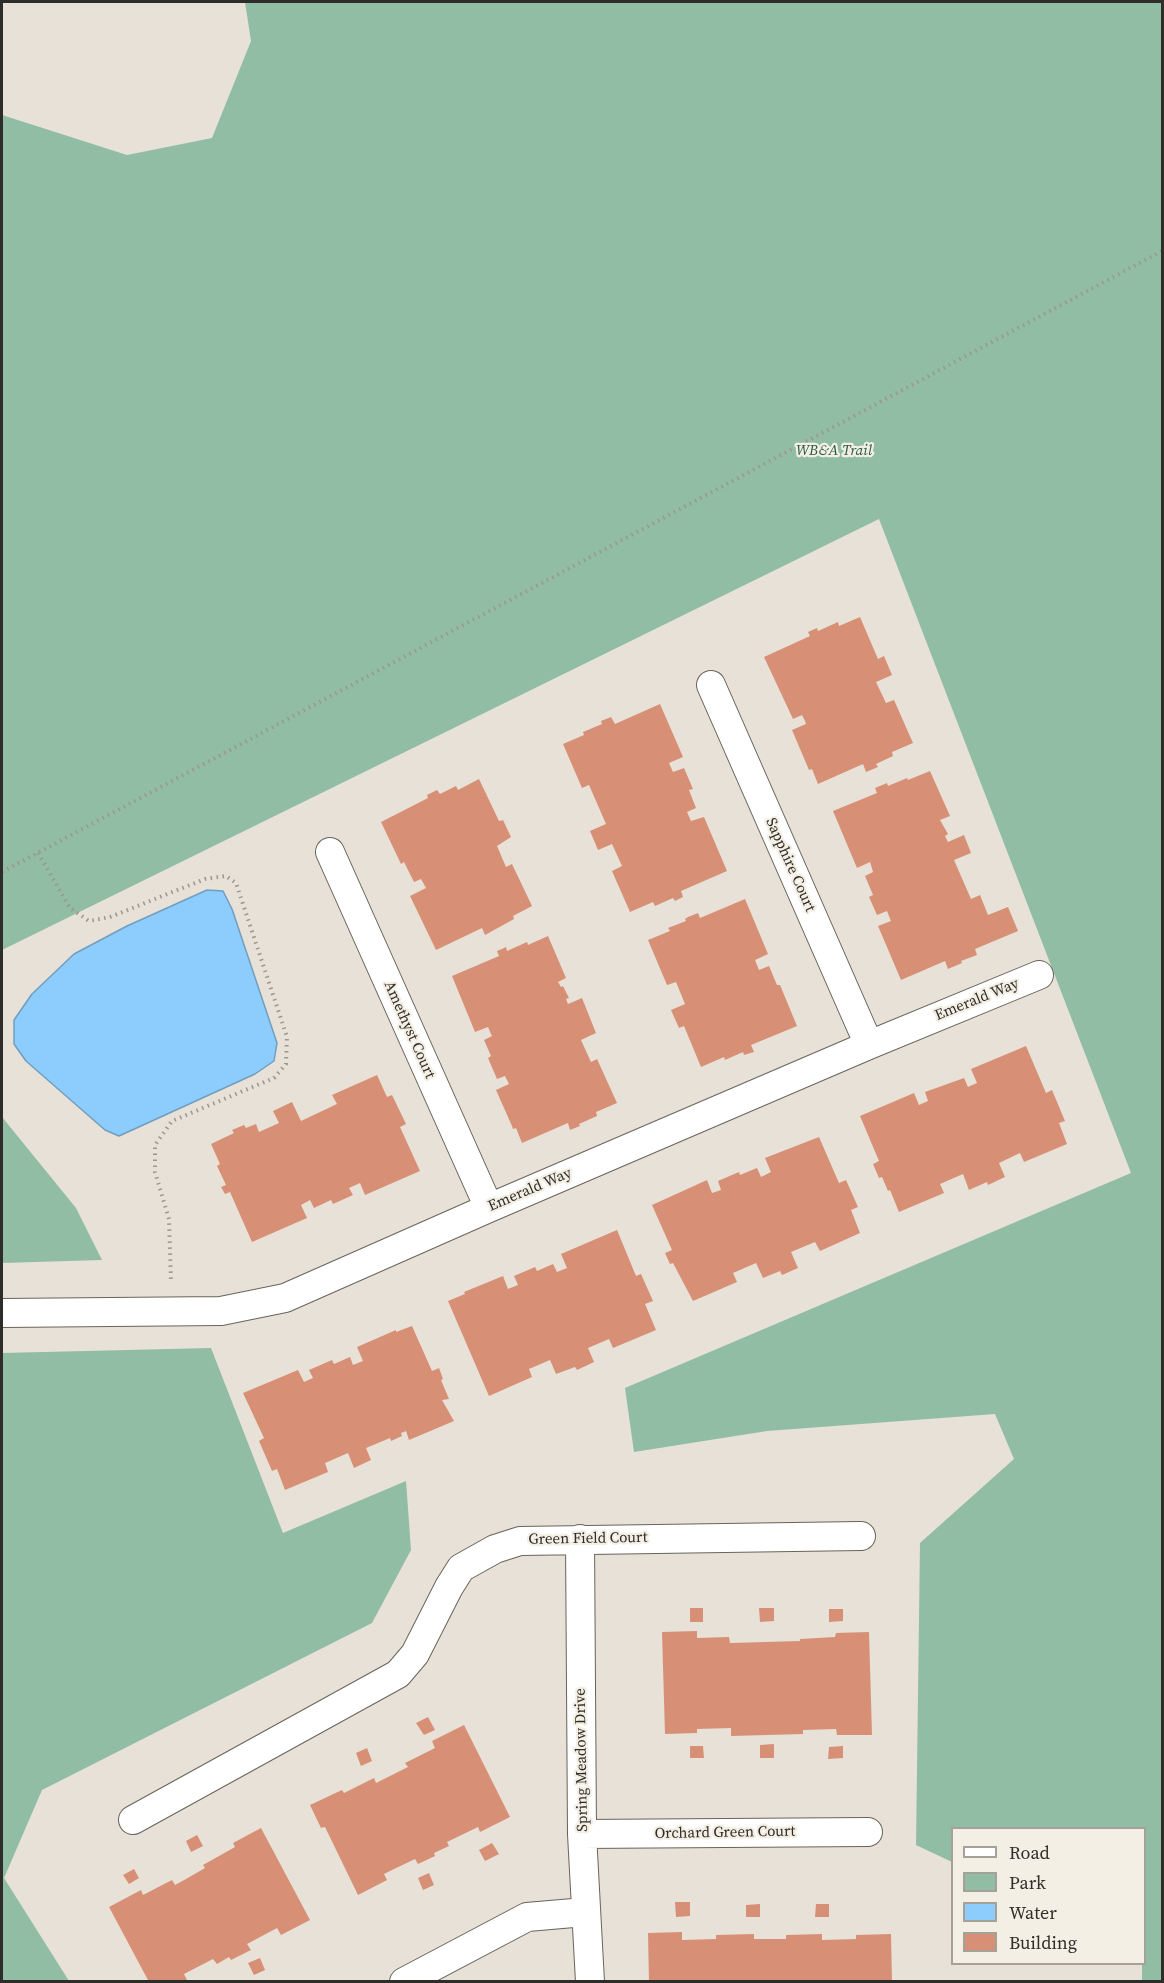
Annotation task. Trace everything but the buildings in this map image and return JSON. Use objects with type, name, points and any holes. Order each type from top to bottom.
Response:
[{"type":"street","name":"Sapphire Court","points":[[711,685],[869,1045]]},
{"type":"street","name":"Amethyst Court","points":[[330,852],[489,1208]]},
{"type":"street","name":"Emerald Way","points":[[2,1313],[221,1311],[285,1298],[869,1045],[1039,975]]},
{"type":"street","name":"Green Field Court","points":[[133,1820],[398,1674],[415,1654],[461,1568],[495,1549],[520,1541],[861,1536]]},
{"type":"street","name":"Spring Meadow Drive","points":[[580,1539],[582,1834],[590,1982]]},
{"type":"street","name":"Orchard Green Court","points":[[582,1834],[868,1832]]},
{"type":"street","points":[[404,1982],[527,1917],[585,1912]]},
{"type":"path","points":[[2,872],[1162,251]]},
{"type":"path","points":[[38,853],[70,908],[89,921],[110,917],[205,879],[226,876],[236,883],[287,1037],[286,1064],[274,1078],[172,1121],[155,1145],[155,1172],[169,1219],[172,1312]]},
{"type":"green space","name":"WB&A Trail","points":[[245,2],[1162,2],[1162,1981],[1142,1981],[1142,1965],[1146,1965],[1146,1827],[951,1827],[951,1862],[916,1845],[920,1543],[1014,1459],[995,1414],[767,1431],[634,1452],[625,1388],[1131,1173],[879,519],[2,950],[2,115],[127,155],[212,138],[251,41]]},
{"type":"green space","points":[[2,1117],[76,1208],[102,1260],[2,1263]]},
{"type":"green space","points":[[211,1348],[283,1533],[406,1481],[411,1550],[372,1623],[42,1790],[4,1878],[69,1981],[2,1981],[2,1353]]},
{"type":"water","points":[[207,890],[223,891],[232,909],[277,1043],[274,1061],[255,1074],[119,1136],[105,1130],[26,1061],[14,1044],[14,1020],[32,994],[74,954],[127,926]]}]
